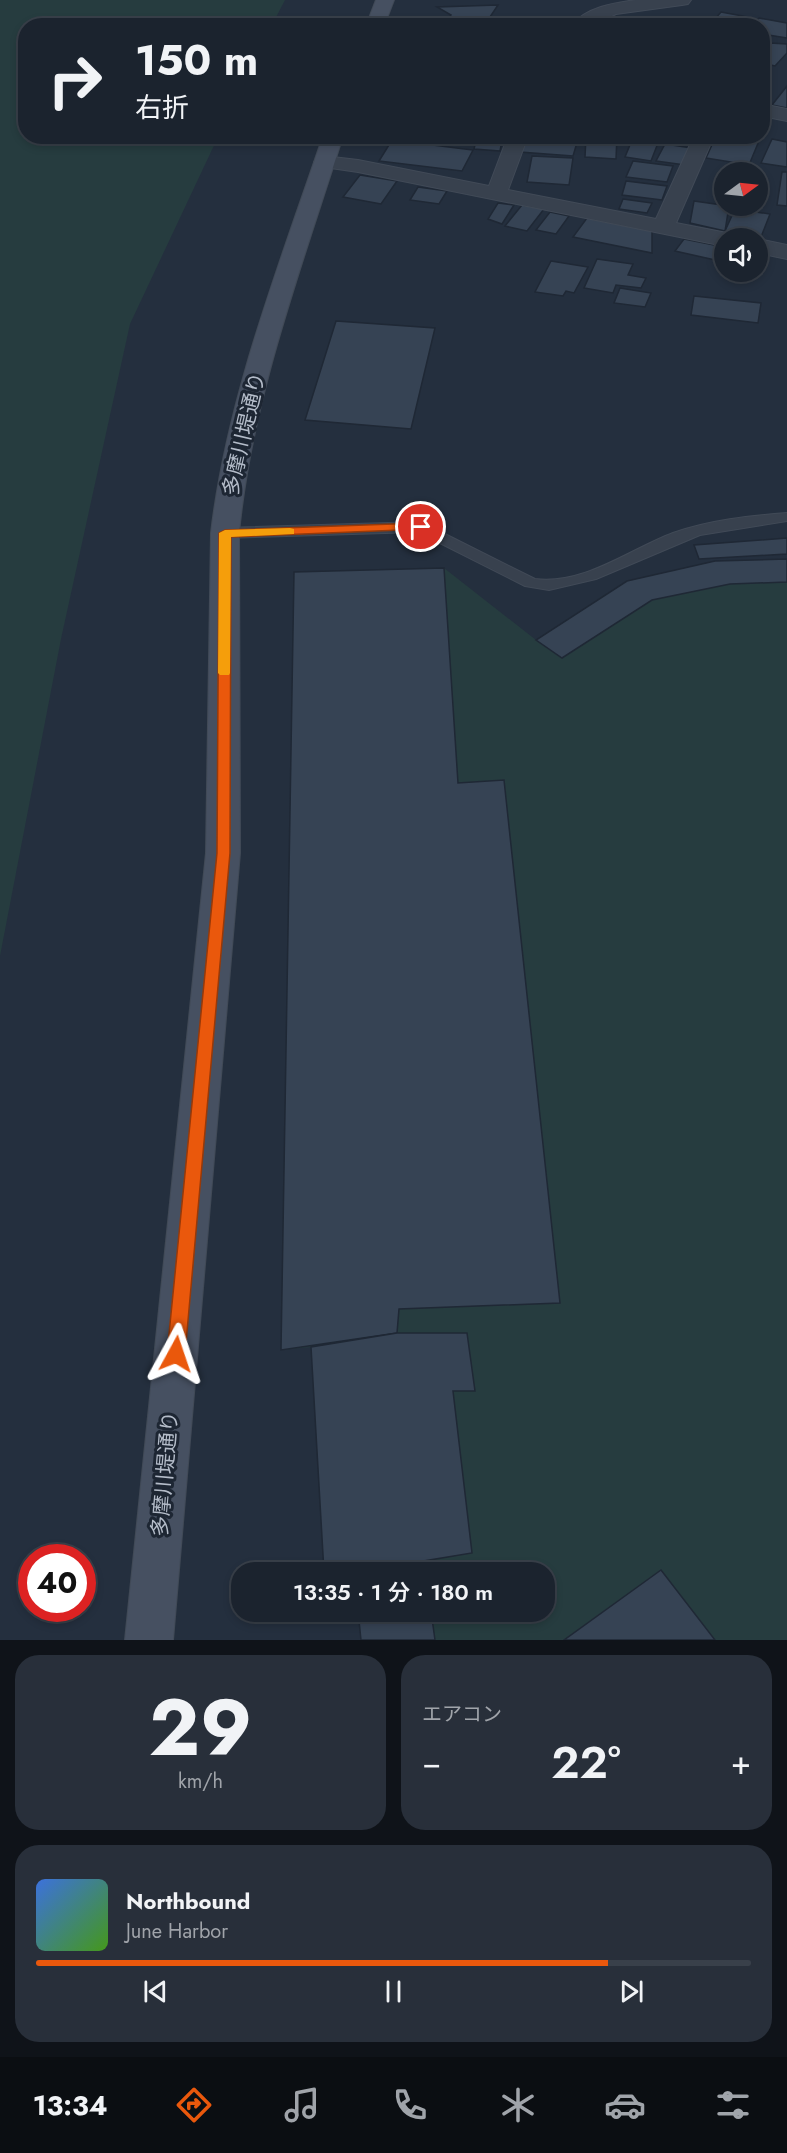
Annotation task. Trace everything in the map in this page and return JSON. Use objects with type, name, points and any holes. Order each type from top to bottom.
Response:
[{"type":"street","points":[[378,18],[385,0]]},
{"type":"street","points":[[585,18],[606,11],[682,0]]},
{"type":"street","points":[[770,112],[787,115]]},
{"type":"street","points":[[496,194],[515,144]]},
{"type":"street","points":[[664,226],[700,144]]},
{"type":"street","points":[[328,149],[357,166],[714,237]]},
{"type":"street","name":"多摩川堤通り","points":[[149,1640],[224,853],[225,533],[229,496],[258,367],[328,149]]},
{"type":"street","points":[[768,248],[787,252]]},
{"type":"lane","points":[[225,533],[421,527],[531,583],[551,587],[578,580],[694,532],[747,521],[787,517]]},
{"type":"green space","points":[[0,0],[285,0],[276,18],[18,18],[18,144],[215,144],[130,324],[61,639],[0,956]]},
{"type":"green space","points":[[787,559],[787,1640],[361,1640],[359,1622],[555,1622],[555,1562],[323,1562],[311,1347],[281,1350],[294,572],[444,568],[536,640],[627,581]]},
{"type":"building","points":[[498,5],[489,18],[449,18],[451,15],[437,7]]},
{"type":"building","points":[[721,12],[748,17],[747,18],[716,18]]},
{"type":"building","points":[[770,20],[787,23],[787,38],[770,35]]},
{"type":"building","points":[[770,43],[787,44],[787,53],[775,66],[770,65]]},
{"type":"building","points":[[787,86],[787,108],[772,105]]},
{"type":"building","points":[[772,139],[787,142],[787,167],[761,162]]},
{"type":"building","points":[[390,144],[424,144],[473,150],[462,171],[379,161]]},
{"type":"building","points":[[475,144],[501,144],[500,151],[474,149]]},
{"type":"building","points":[[522,144],[577,144],[573,156],[520,152]]},
{"type":"building","points":[[586,144],[617,144],[616,159],[585,157]]},
{"type":"building","points":[[630,144],[658,144],[651,161],[625,157]]},
{"type":"building","points":[[665,144],[692,148],[685,165],[656,161]]},
{"type":"building","points":[[712,144],[758,144],[750,162],[706,158]]},
{"type":"building","points":[[532,156],[573,158],[569,185],[527,182]]},
{"type":"building","points":[[633,161],[673,166],[667,182],[626,177]]},
{"type":"building","points":[[782,172],[787,172],[787,206],[777,205]]},
{"type":"building","points":[[360,175],[397,181],[381,204],[343,197]]},
{"type":"building","points":[[626,181],[667,186],[662,200],[622,195]]},
{"type":"building","points":[[418,187],[447,191],[439,204],[410,200]]},
{"type":"building","points":[[623,199],[652,203],[647,213],[619,209]]},
{"type":"building","points":[[694,201],[714,204],[714,216],[727,216],[725,228],[714,228],[690,223]]},
{"type":"building","points":[[498,203],[514,205],[502,224],[488,219]]},
{"type":"building","points":[[522,205],[544,209],[527,231],[505,226]]},
{"type":"building","points":[[550,212],[569,216],[556,234],[536,230]]},
{"type":"building","points":[[770,214],[765,228],[726,228],[732,216],[768,216]]},
{"type":"building","points":[[587,218],[652,231],[652,253],[573,237]]},
{"type":"building","points":[[684,239],[714,245],[714,260],[675,251]]},
{"type":"building","points":[[597,259],[633,264],[628,275],[646,278],[641,288],[616,285],[613,293],[584,288]]},
{"type":"building","points":[[551,261],[588,267],[574,293],[566,291],[563,296],[535,292]]},
{"type":"building","points":[[620,288],[651,293],[645,307],[614,303]]},
{"type":"building","points":[[694,296],[761,303],[758,323],[691,315]]},
{"type":"building","points":[[336,321],[435,328],[411,429],[305,420]]},
{"type":"building","points":[[787,538],[787,554],[699,559],[694,545]]},
{"type":"building","points":[[787,559],[787,582],[730,584],[652,600],[562,658],[536,640],[627,581],[715,561]]},
{"type":"building","points":[[444,568],[458,783],[504,780],[560,1303],[399,1309],[397,1333],[281,1350],[294,572]]},
{"type":"building","points":[[397,1333],[467,1333],[475,1391],[453,1391],[472,1553],[424,1562],[323,1562],[311,1347]]},
{"type":"building","points":[[661,1570],[715,1640],[564,1640]]},
{"type":"building","points":[[359,1622],[433,1622],[435,1640],[361,1640]]},
{"type":"slow traffic","points":[[224,673],[225,533],[290,531]]},
{"type":"route","points":[[176,1354],[224,853],[225,533],[421,527]]}]
